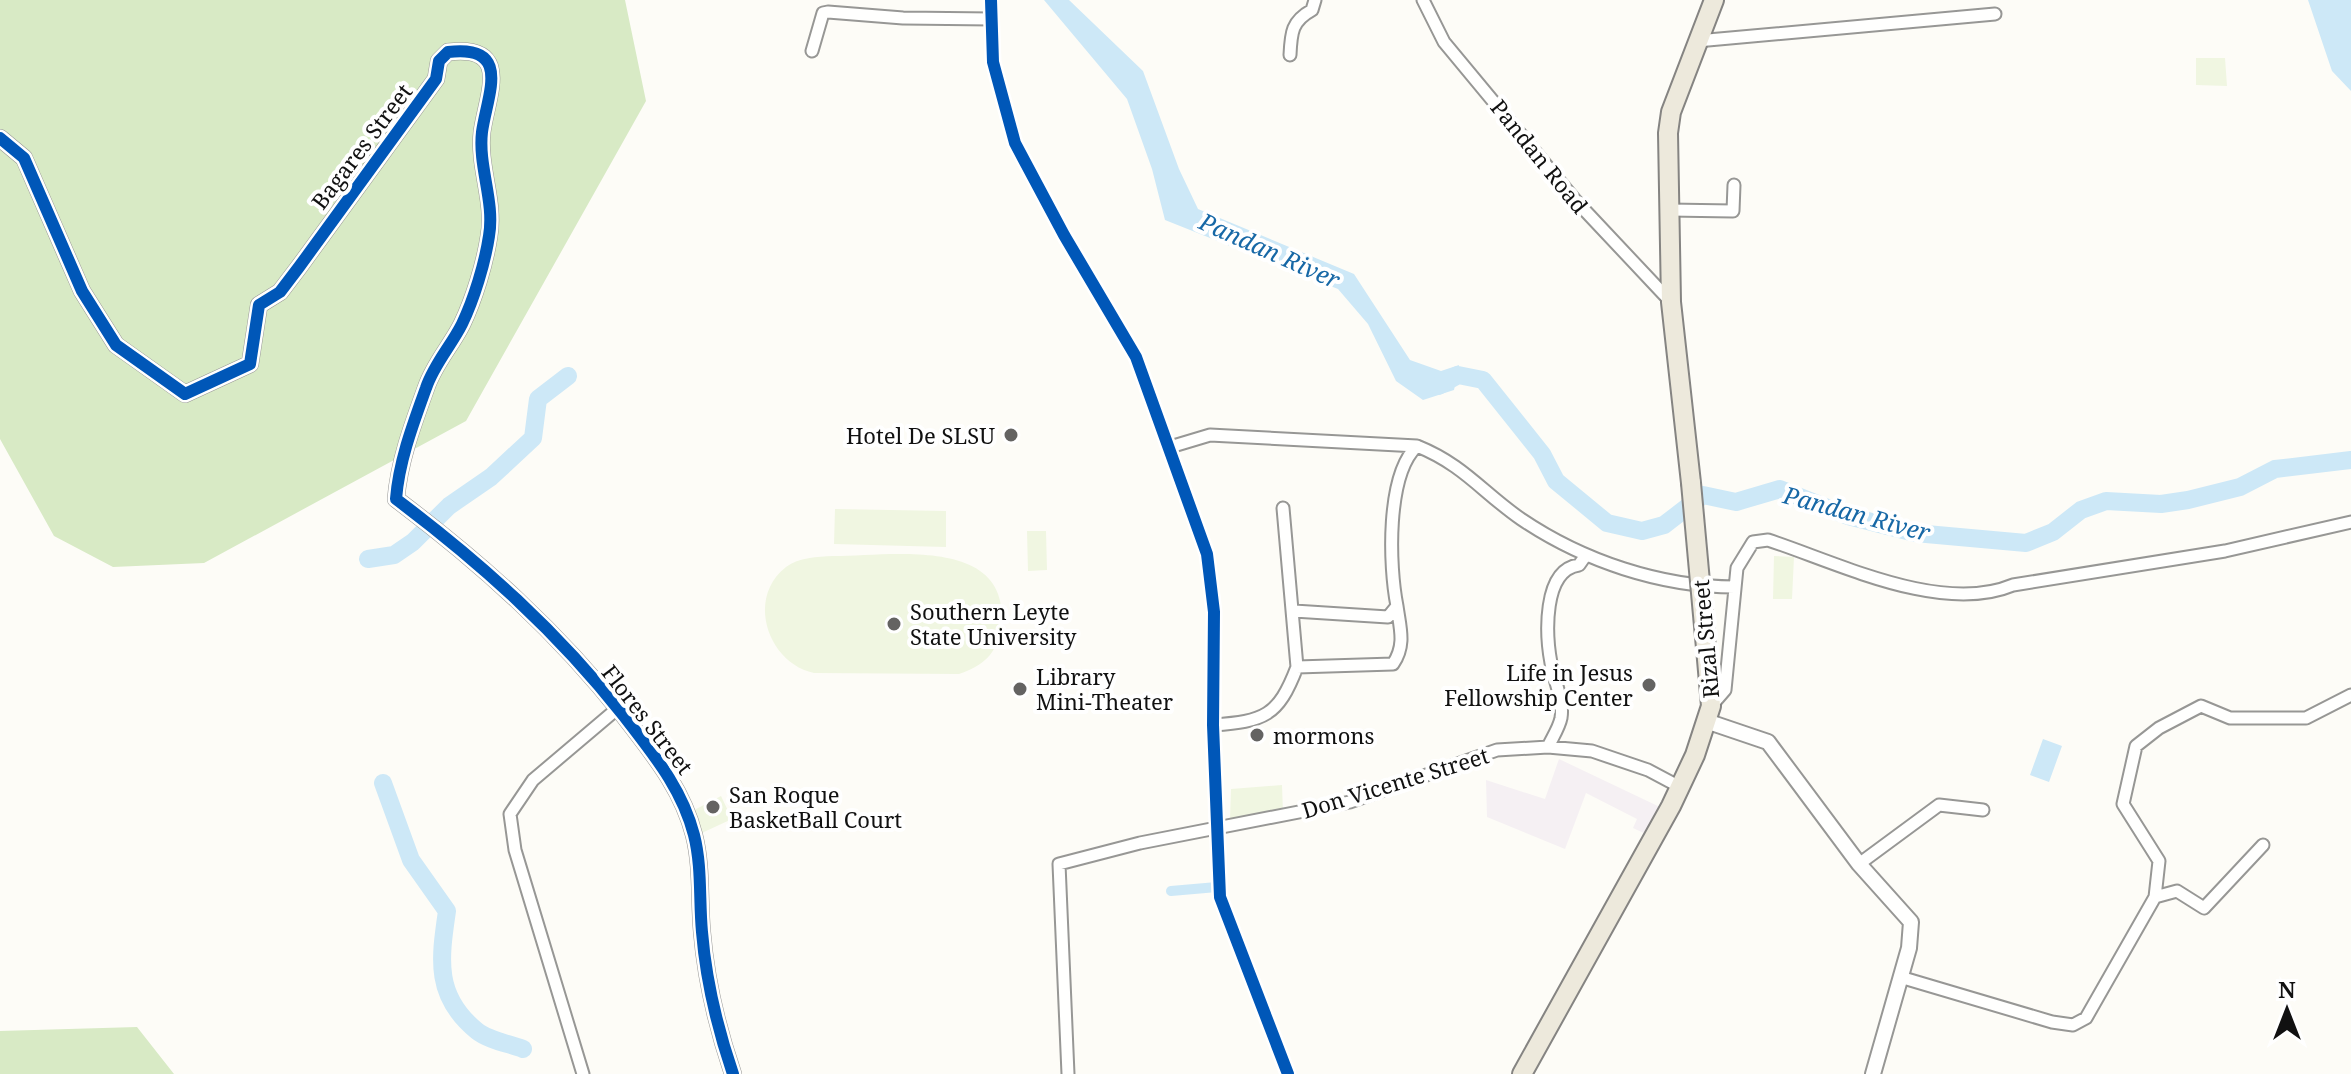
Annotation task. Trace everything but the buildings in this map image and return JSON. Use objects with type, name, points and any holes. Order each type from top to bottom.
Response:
[{"type":"main road","name":"Rizal Street","points":[[1522,1074],[1680,787],[1709,714],[1691,483],[1671,302],[1666,177],[1671,112],[1714,0]]},
{"type":"street","points":[[991,0],[993,62],[1015,143],[1064,235],[1136,357],[1207,554],[1214,612],[1213,725],[1220,897],[1288,1074]]},
{"type":"street","points":[[1290,55],[1291,31],[1298,18],[1312,10],[1315,0]]},
{"type":"street","name":"Pandan Road","points":[[1423,0],[1444,42],[1576,201],[1671,302]]},
{"type":"street","points":[[812,51],[823,13],[828,12],[903,18],[992,19]]},
{"type":"street","points":[[1697,41],[1995,14]]},
{"type":"street","name":"Bagares Street","points":[[0,138],[24,158],[82,291],[116,345],[185,394],[250,364],[259,305],[280,292],[299,267],[436,79],[439,61],[448,52],[464,50],[483,56],[491,68],[493,86],[481,154],[489,198],[489,235],[463,322],[426,387],[399,464],[396,499],[445,537]]},
{"type":"street","points":[[1669,210],[1733,211],[1734,185]]},
{"type":"street","points":[[1170,447],[1210,435],[1417,446],[1448,458],[1522,519],[1586,555],[1646,575],[1735,587]]},
{"type":"street","points":[[1297,667],[1393,664],[1401,652],[1392,504],[1403,468],[1417,446]]},
{"type":"street","points":[[1213,725],[1250,722],[1271,714],[1287,692],[1297,667],[1283,508]]},
{"type":"street","points":[[1873,1074],[1909,948],[1911,922],[1859,864],[1768,742],[1709,714],[1725,690],[1735,587],[1743,553],[1753,542],[1768,540],[1927,593],[1992,594],[2013,585],[2225,551],[2351,522]]},
{"type":"street","name":"Flores Street","points":[[445,537],[512,592],[618,708],[657,757],[681,795],[695,837],[708,982],[717,1029],[733,1074]]},
{"type":"street","points":[[1548,747],[1561,718],[1548,632],[1552,596],[1555,582],[1567,568],[1579,565],[1586,555]]},
{"type":"street","points":[[1294,611],[1388,617],[1397,606]]},
{"type":"street","points":[[1900,977],[2052,1022],[2073,1025],[2086,1018],[2155,897],[2159,861],[2123,804],[2136,746],[2159,728],[2201,706],[2230,718],[2306,718],[2351,695]]},
{"type":"street","points":[[583,1074],[515,850],[510,814],[533,780],[618,708]]},
{"type":"street","name":"Don Vicente Street","points":[[1068,1074],[1059,864],[1350,802],[1497,750],[1548,747],[1592,751],[1621,760],[1680,787]]},
{"type":"street","points":[[1859,864],[1939,805],[1983,810]]},
{"type":"street","points":[[2155,897],[2177,891],[2204,908],[2263,845]]},
{"type":"shaded area","points":[[1559,759],[1662,808],[1648,835],[1633,828],[1637,819],[1586,793],[1565,849],[1487,817],[1486,780],[1545,799]]},
{"type":"green space","points":[[0,0],[625,0],[646,101],[466,421],[204,563],[113,567],[54,536],[0,439]]},
{"type":"green space","points":[[2196,58],[2225,58],[2227,86],[2196,85]]},
{"type":"green space","points":[[835,509],[946,511],[946,547],[834,544]]},
{"type":"green space","points":[[1027,531],[1046,531],[1047,570],[1028,571]]},
{"type":"green space","points":[[915,554],[968,564],[988,578],[1000,598],[1001,628],[992,652],[982,663],[959,674],[814,673],[798,667],[785,657],[768,629],[765,612],[767,596],[774,580],[786,567],[808,558]]},
{"type":"green space","points":[[1774,556],[1794,557],[1792,599],[1773,599]]},
{"type":"green space","points":[[1282,785],[1283,813],[1230,819],[1231,789]]},
{"type":"green space","name":"San Roque BasketBall Court","points":[[721,796],[732,819],[691,838],[679,818]]},
{"type":"green space","points":[[137,1027],[174,1074],[0,1074],[0,1031]]},
{"type":"water","points":[[1044,0],[1069,0],[1143,71],[1179,169],[1198,209],[1354,274],[1410,360],[1441,371],[1459,365],[1454,390],[1423,400],[1396,381],[1368,324],[1338,289],[1165,220],[1152,169],[1127,99]]},
{"type":"water","points":[[2308,0],[2351,0],[2351,91],[2332,71]]},
{"type":"water","points":[[2043,739],[2062,746],[2049,782],[2030,775]]},
{"type":"waterway","name":"Pandan River","points":[[1438,386],[1458,375],[1483,380],[1542,454],[1556,481],[1607,523],[1642,531],[1664,525],[1703,495],[1736,502],[1780,489],[1848,516],[1915,533],[2026,543],[2053,532],[2081,510],[2106,501],[2161,504],[2188,500],[2240,487],[2275,469],[2351,460]]},
{"type":"waterway","points":[[368,559],[394,555],[413,542],[449,506],[491,477],[533,438],[538,399],[568,376]]},
{"type":"waterway","points":[[383,783],[411,860],[447,911],[442,961],[443,976],[453,1004],[477,1031],[523,1049]]},
{"type":"waterway","points":[[1171,891],[1217,887]]},
{"type":"cycle path","points":[[991,0],[993,62],[1015,143],[1064,235],[1136,357],[1207,554],[1214,612],[1213,725],[1220,897],[1288,1074]]},
{"type":"cycle path","points":[[0,138],[24,158],[82,291],[116,345],[185,394],[250,364],[259,305],[280,292],[299,267],[436,79],[439,61],[448,52],[468,52],[481,56],[489,64],[491,88],[481,145],[490,210],[487,247],[466,314],[429,379],[403,457],[396,499],[458,548],[545,627],[624,716],[674,787],[689,818],[697,847],[706,968],[717,1021],[733,1074]]},
{"type":"place","name":"Hotel De SLSU","points":[[1011,435]]},
{"type":"place","name":"Southern Leyte State University","points":[[894,624]]},
{"type":"place","name":"Life in Jesus Fellowship Center","points":[[1649,685]]},
{"type":"place","name":"Library Mini-Theater","points":[[1020,689]]},
{"type":"place","name":"mormons","points":[[1257,735]]},
{"type":"place","name":"San Roque BasketBall Court","points":[[713,807]]}]
